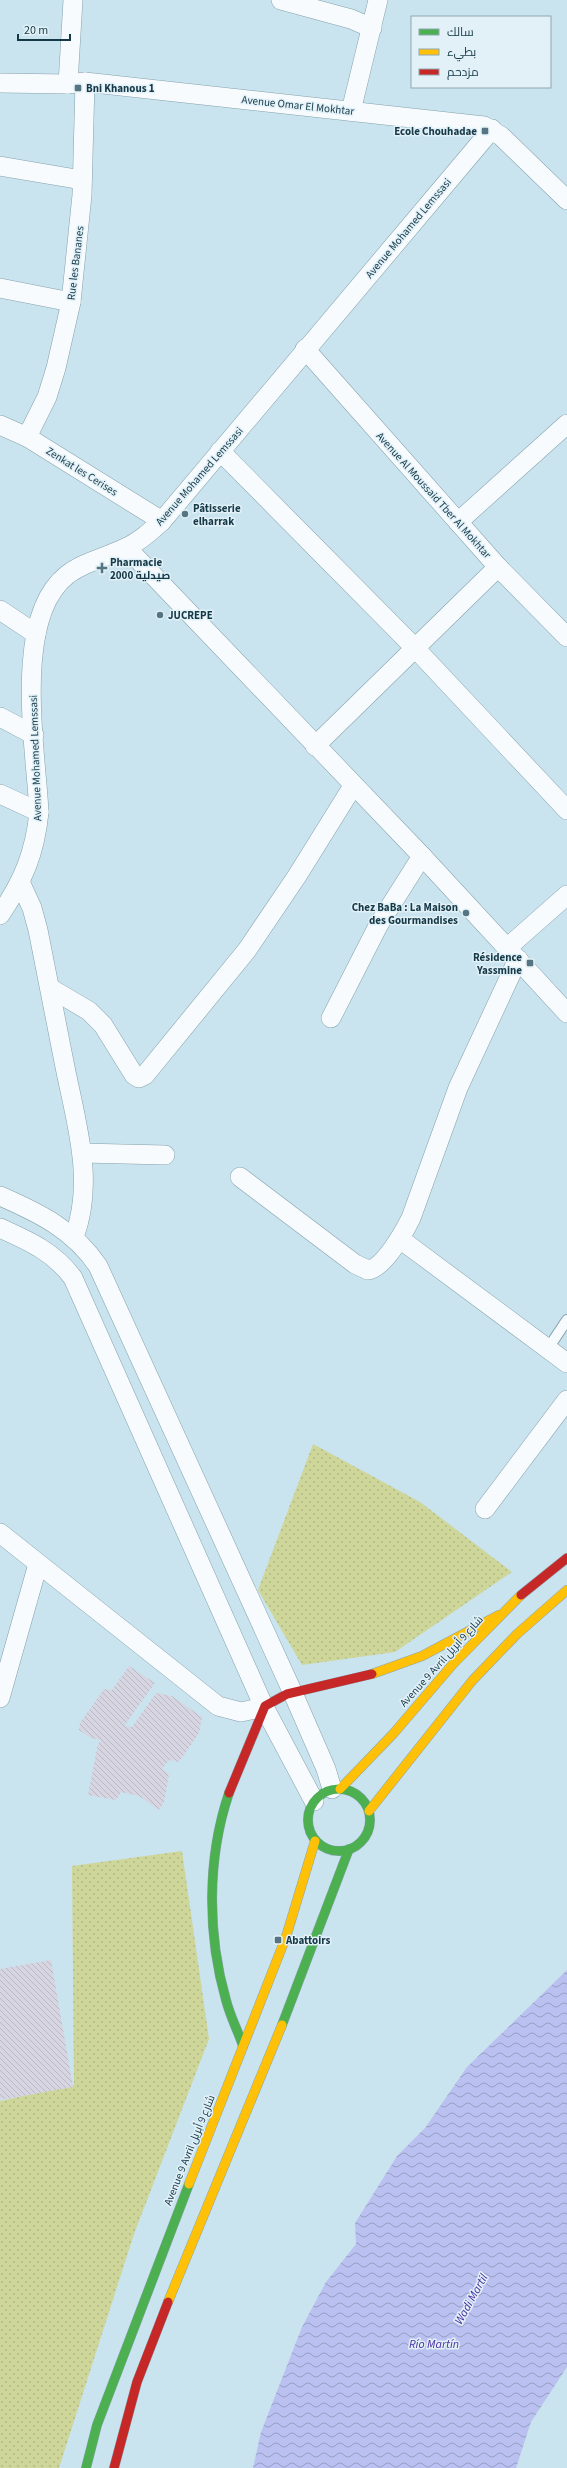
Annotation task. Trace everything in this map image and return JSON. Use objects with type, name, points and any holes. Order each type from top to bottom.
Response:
[{"type":"highway","name":"Avenue 9 Avril شارع 9 أبريل","points":[[314,1801],[325,1792],[336,1789],[393,1734],[453,1664],[498,1615],[536,1582],[567,1558]]},
{"type":"highway","points":[[369,1811],[450,1707],[481,1672],[510,1641],[567,1590]]},
{"type":"highway","points":[[243,2046],[227,2001],[217,1961],[213,1925],[212,1880],[224,1812],[244,1754],[264,1706],[292,1691],[350,1680],[396,1667],[442,1647],[498,1615]]},
{"type":"highway","points":[[314,1801],[307,1822],[311,1835],[316,1841],[321,1846],[334,1851],[349,1849],[356,1846],[366,1834],[370,1819],[369,1811],[361,1798],[354,1793],[336,1789]]},
{"type":"highway","name":"Avenue 9 Avril شارع 9 أبريل","points":[[86,2468],[97,2425],[135,2322],[286,1937],[316,1841]]},
{"type":"highway","points":[[114,2468],[137,2382],[150,2345],[291,2004],[349,1849]]},
{"type":"street","name":"Rue les Bananes","points":[[27,437],[47,397],[56,368],[71,302],[79,232],[82,180],[73,0]]},
{"type":"street","points":[[281,0],[351,19],[372,28]]},
{"type":"street","points":[[351,111],[378,0]]},
{"type":"street","name":"Avenue Omar El Mokhtar","points":[[0,83],[76,83],[474,124],[492,129],[567,200]]},
{"type":"street","name":"Avenue Mohamed Lemssasi","points":[[2,907],[21,884],[32,854],[39,812],[31,673],[36,634],[48,599],[67,575],[127,548],[162,521],[492,129]]},
{"type":"street","points":[[0,166],[82,180]]},
{"type":"street","points":[[0,288],[71,302]]},
{"type":"street","name":"Avenue Al Moussaid Tber Al Mokhtar","points":[[305,350],[498,567],[567,637]]},
{"type":"street","points":[[458,522],[567,424]]},
{"type":"street","name":"Zenkat les Cerises","points":[[0,425],[27,437],[162,521]]},
{"type":"street","points":[[220,451],[415,648],[567,810]]},
{"type":"street","points":[[127,548],[353,786],[422,856],[567,1013]]},
{"type":"street","points":[[315,746],[498,567]]},
{"type":"street","points":[[0,610],[36,634]]},
{"type":"street","points":[[0,717],[34,735]]},
{"type":"street","points":[[50,988],[89,1012],[103,1025],[134,1075],[142,1077],[192,1020],[247,950],[298,876],[353,786]]},
{"type":"street","points":[[0,794],[39,812]]},
{"type":"street","points":[[331,1018],[379,924],[422,856]]},
{"type":"street","points":[[21,884],[32,908],[50,988],[82,1153],[84,1191],[80,1222],[74,1237]]},
{"type":"street","points":[[240,1177],[362,1268],[373,1270],[378,1266],[400,1238],[411,1218],[464,1075],[513,953],[567,895]]},
{"type":"street","points":[[82,1153],[164,1155]]},
{"type":"street","points":[[0,1196],[35,1211],[74,1237],[87,1250],[98,1266],[292,1691],[326,1770],[336,1789]]},
{"type":"street","points":[[0,1228],[38,1246],[52,1255],[63,1264],[73,1278],[264,1706],[314,1801]]},
{"type":"street","points":[[400,1238],[549,1348],[567,1363]]},
{"type":"street","points":[[485,1509],[567,1400]]},
{"type":"street","points":[[0,1533],[218,1706],[241,1712],[264,1706]]},
{"type":"street","points":[[0,1698],[38,1564]]},
{"type":"lane","points":[[549,1348],[567,1320]]},
{"type":"green space","points":[[313,1444],[420,1502],[512,1572],[395,1652],[302,1665],[258,1590]]},
{"type":"green space","points":[[182,1851],[209,2039],[134,2234],[59,2468],[0,2468],[0,2101],[74,2085],[72,1866]]},
{"type":"water","name":"Río Martín","points":[[567,1970],[567,2367],[531,2422],[516,2468],[253,2468],[261,2432],[302,2327],[326,2282],[356,2244],[355,2223],[397,2156],[425,2128],[467,2067]]},
{"type":"building","points":[[129,1666],[155,1683],[124,1726],[132,1727],[156,1693],[172,1696],[202,1717],[199,1733],[179,1762],[169,1760],[162,1769],[169,1774],[164,1802],[159,1810],[139,1796],[121,1792],[116,1800],[88,1795],[98,1744],[101,1740],[91,1738],[79,1730],[80,1723],[104,1689],[112,1690]]},
{"type":"building","points":[[51,1960],[73,2087],[0,2100],[0,1969]]},
{"type":"traffic: fast","points":[[339,1789],[351,1791],[361,1798],[368,1808],[370,1820],[368,1832],[361,1842],[351,1849],[339,1851],[327,1849],[317,1842],[310,1832],[308,1820],[310,1808],[317,1798],[327,1791],[339,1789]]},
{"type":"traffic: fast","points":[[229,1793],[222,1818],[213,1870],[213,1923],[215,1949],[220,1975],[228,2006],[243,2046]]},
{"type":"traffic: fast","points":[[282,2025],[349,1849]]},
{"type":"traffic: fast","points":[[86,2468],[97,2425],[189,2184]]},
{"type":"traffic: slow","points":[[369,1811],[472,1681],[517,1634],[567,1590]]},
{"type":"traffic: slow","points":[[340,1789],[393,1734],[453,1664],[521,1595]]},
{"type":"traffic: slow","points":[[372,1674],[422,1656],[499,1615]]},
{"type":"traffic: slow","points":[[189,2184],[286,1937],[315,1841]]},
{"type":"traffic: slow","points":[[168,2302],[282,2025]]},
{"type":"traffic: jam","points":[[521,1595],[567,1558]]},
{"type":"traffic: jam","points":[[229,1793],[265,1706],[287,1694],[372,1674]]},
{"type":"traffic: jam","points":[[114,2468],[137,2382],[168,2302]]},
{"type":"place","name":"Bni Khanous 1","points":[[78,88]]},
{"type":"place","name":"Ecole Chouhadae","points":[[485,131]]},
{"type":"place","name":"Pâtisserie elharrak","points":[[185,514]]},
{"type":"place","name":"Pharmacie 2000 صيدلية","points":[[102,568]]},
{"type":"place","name":"JUCREPE","points":[[160,615]]},
{"type":"place","name":"Chez BaBa : La Maison des Gourmandises","points":[[466,913]]},
{"type":"place","name":"Résidence Yassmine","points":[[530,963]]},
{"type":"place","name":"Abattoirs","points":[[278,1940]]},
{"type":"water label","name":"Wadi Martil","points":[[471,2299]]}]
